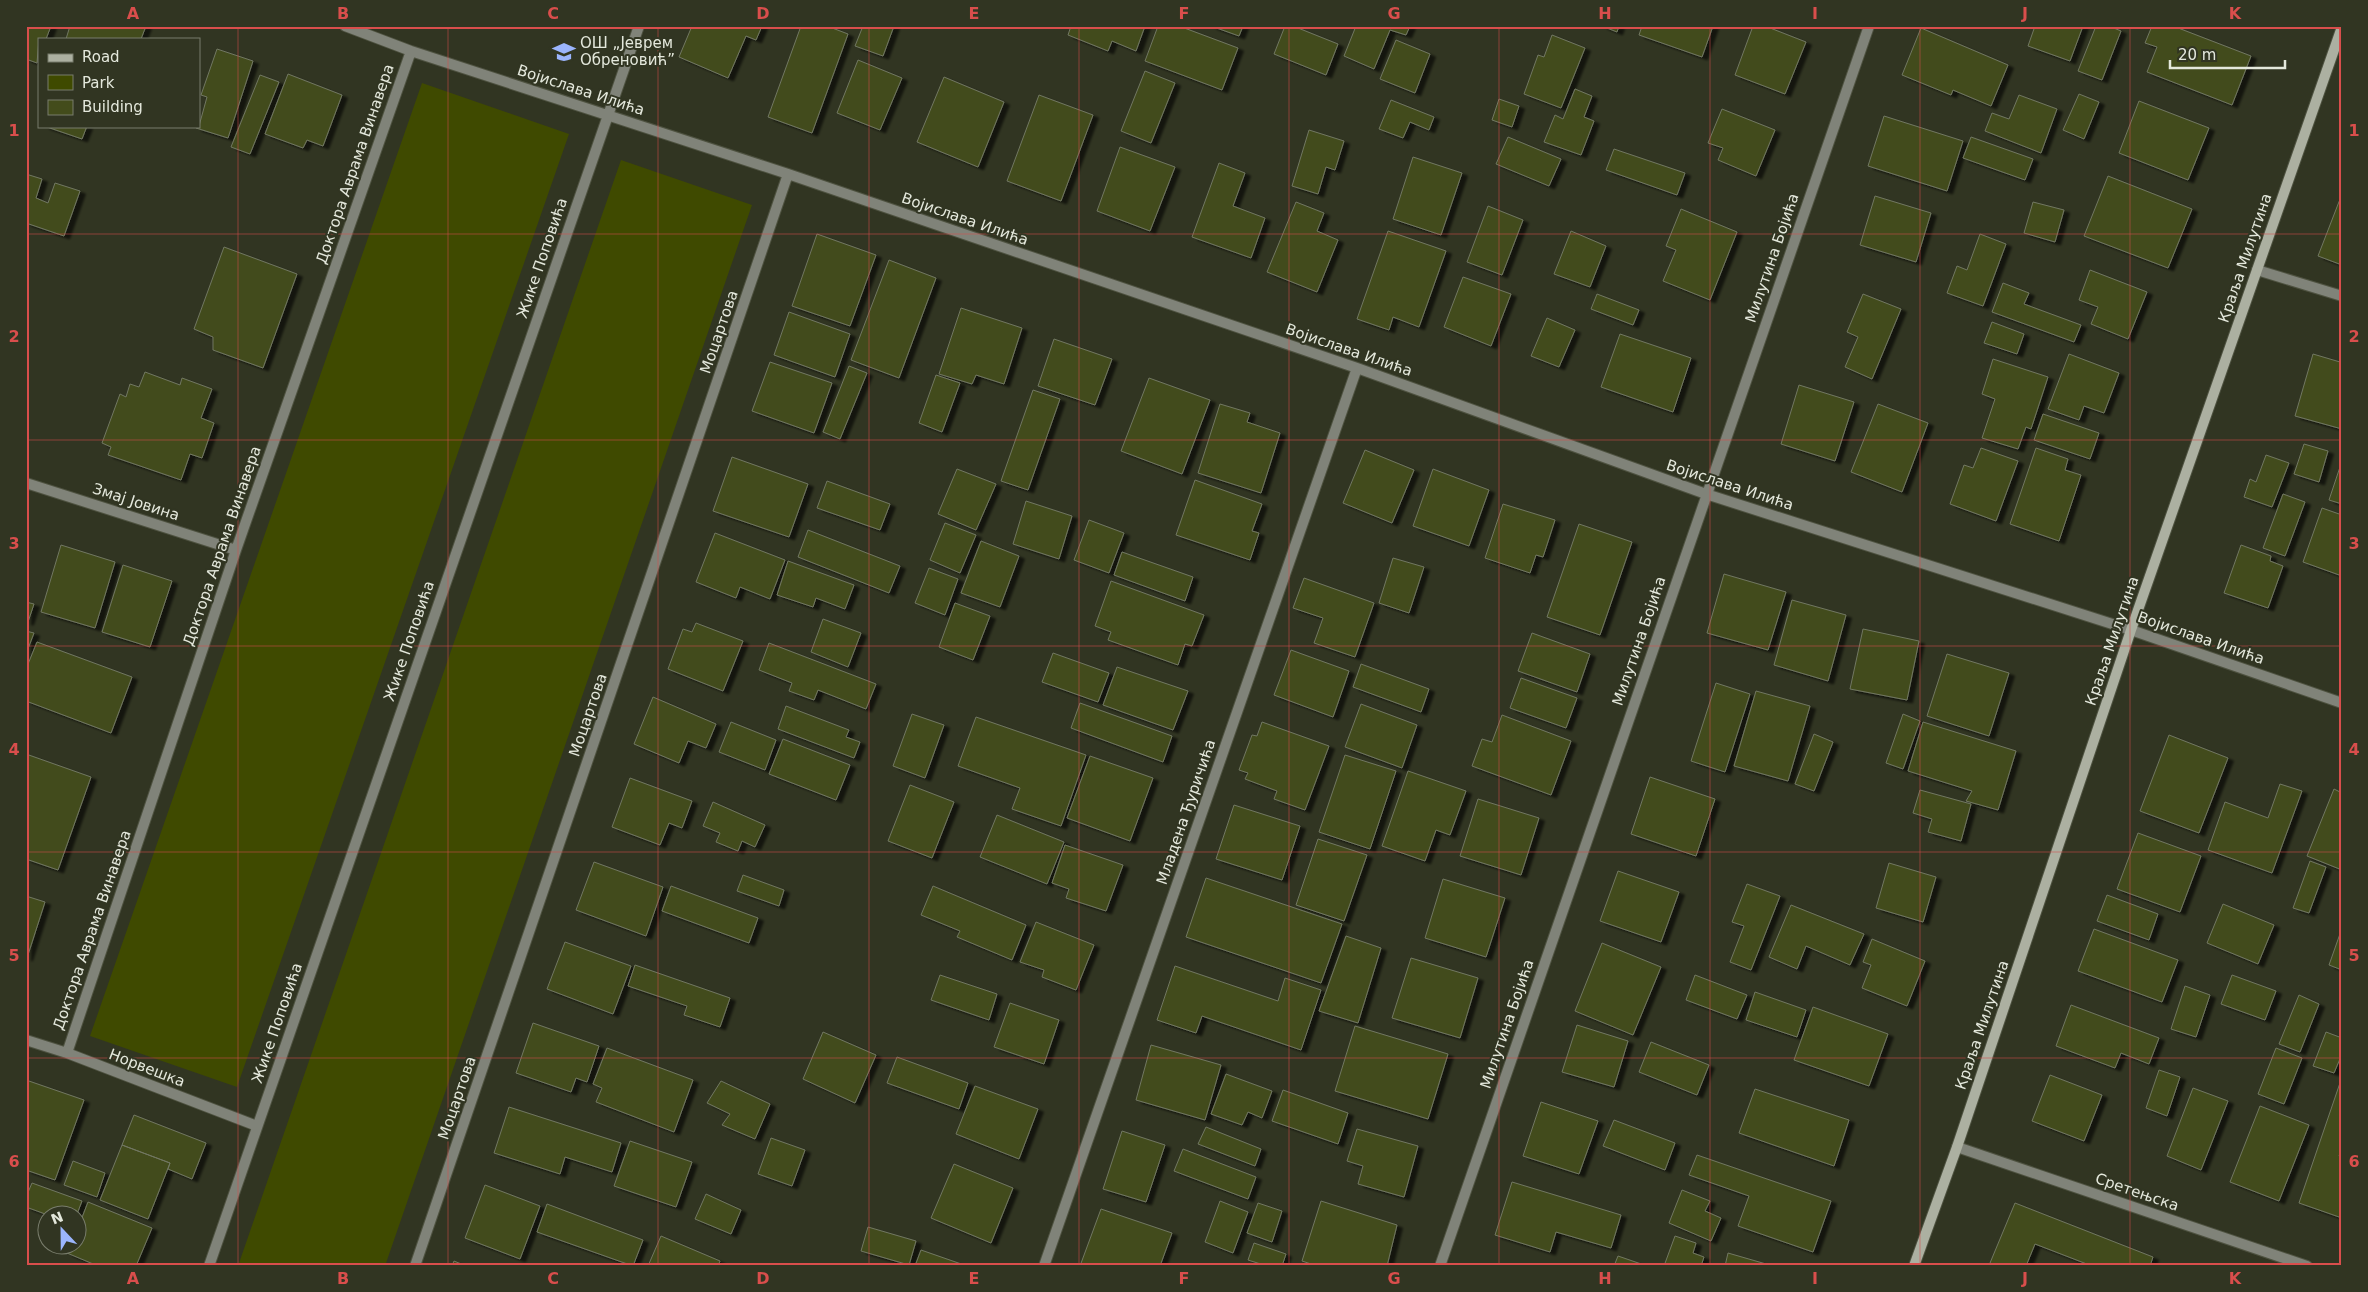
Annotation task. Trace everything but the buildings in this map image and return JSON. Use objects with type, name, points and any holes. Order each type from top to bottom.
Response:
[{"type":"main road","name":"Краља Милутина","points":[[1914,1266],[1957,1147],[2131,630],[2342,27]]},
{"type":"street","name":"Војислава Илића","points":[[345,26],[411,51],[788,174],[1357,368],[1706,494],[2131,630],[2342,703]]},
{"type":"street","name":"Жике Поповића","points":[[209,1266],[639,26]]},
{"type":"street","name":"Милутина Бојића","points":[[1440,1266],[1869,26]]},
{"type":"street","name":"Доктора Аврама Винавера","points":[[67,1053],[236,550],[411,51]]},
{"type":"street","name":"Моцартова","points":[[416,1266],[788,174]]},
{"type":"street","points":[[2257,270],[2342,296]]},
{"type":"street","name":"Младена Ђуричића","points":[[1044,1266],[1357,368]]},
{"type":"street","name":"Змај Јовина","points":[[26,484],[236,550]]},
{"type":"street","name":"Норвешка","points":[[26,1040],[67,1053],[257,1126]]},
{"type":"street","name":"Сретењска","points":[[1957,1147],[2307,1266]]},
{"type":"green space","points":[[422,83],[569,134],[237,1087],[90,1036]]},
{"type":"green space","points":[[621,160],[752,205],[385,1266],[238,1266]]},
{"type":"place","name":"ОШ „Јеврем Обреновић”","points":[[564,52]]}]
